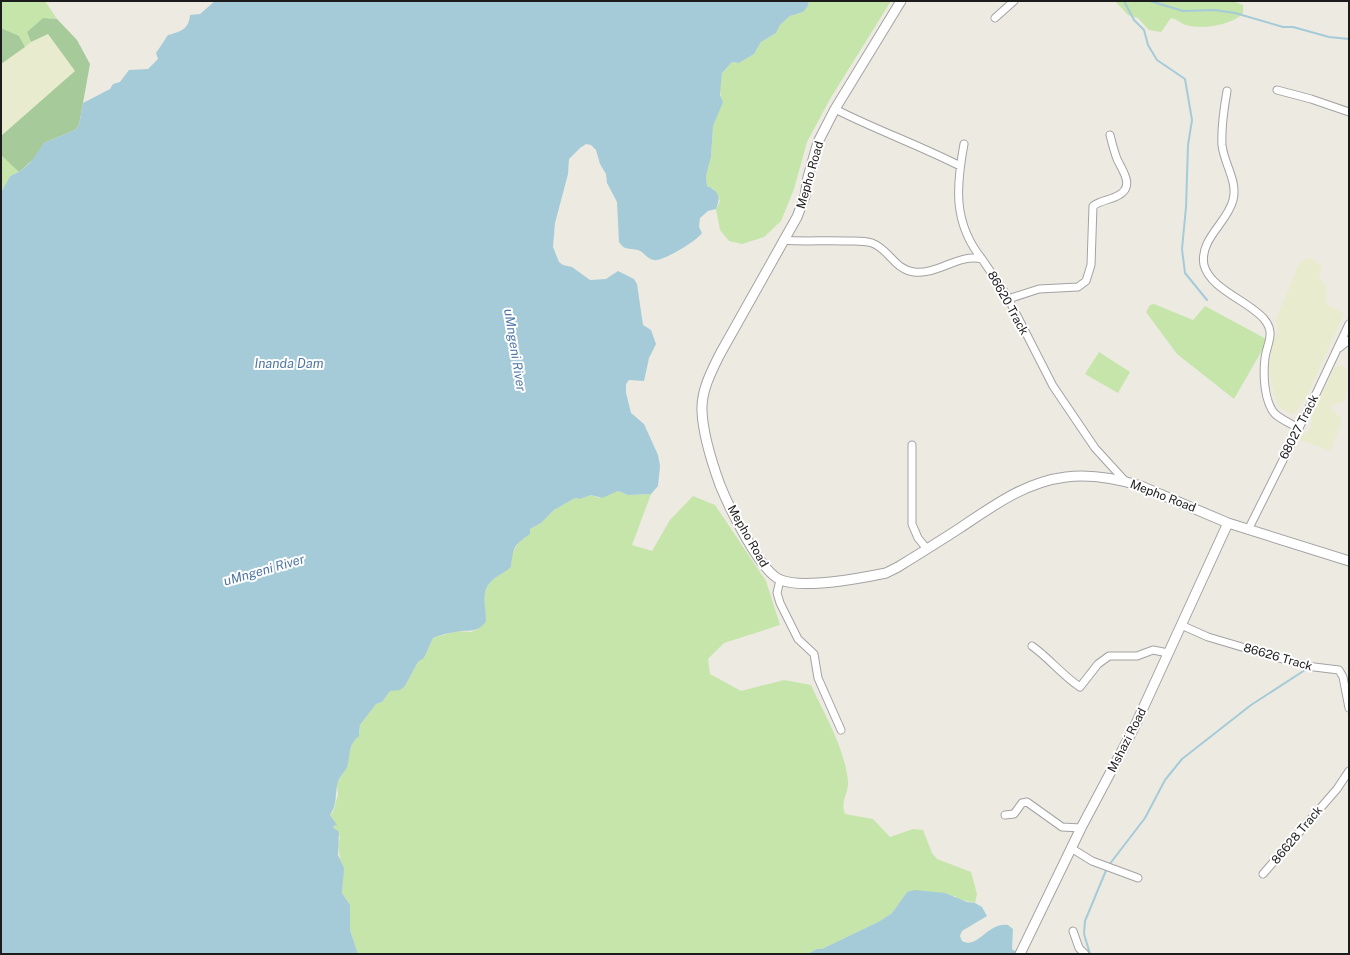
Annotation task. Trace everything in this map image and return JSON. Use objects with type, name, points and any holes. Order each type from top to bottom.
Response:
[{"type":"street","name":"Mepho Road","points":[[901,1],[835,109],[818,142],[808,177],[805,196],[797,217],[783,240],[710,376],[703,395],[702,412],[705,434],[720,484],[726,498],[761,562],[769,572],[780,580],[808,583],[877,575],[898,567],[990,508],[1027,487],[1067,477],[1096,478],[1126,482],[1155,492],[1228,523],[1349,561]]},
{"type":"street","points":[[995,18],[1014,1]]},
{"type":"street","points":[[1277,90],[1311,99],[1349,112]]},
{"type":"street","points":[[1226,91],[1222,146],[1235,189],[1231,208],[1211,238],[1204,258],[1204,264],[1207,272],[1226,291],[1263,318],[1268,325],[1271,336],[1264,368],[1270,405],[1274,413],[1299,428]]},
{"type":"street","points":[[835,109],[860,122],[931,151],[960,166]]},
{"type":"street","points":[[1008,299],[1039,289],[1078,287],[1086,281],[1091,265],[1093,206],[1119,195],[1124,191],[1126,186],[1127,179],[1110,135]]},
{"type":"street","points":[[964,144],[960,166],[958,208],[972,247],[982,260]]},
{"type":"street","name":"86620 Track","points":[[783,240],[832,240],[873,243],[905,270],[914,272],[927,272],[974,257],[982,260],[1008,299],[1053,386],[1094,448],[1126,482]]},
{"type":"street","name":"68027 Track","points":[[1248,530],[1349,324]]},
{"type":"street","points":[[1337,350],[1349,340]]},
{"type":"street","points":[[912,445],[912,524],[918,538],[927,549]]},
{"type":"street","name":"Mshazi Road","points":[[1020,954],[1081,828],[1134,728],[1228,523]]},
{"type":"street","points":[[780,580],[777,593],[780,603],[798,639],[814,654],[818,678],[840,730]]},
{"type":"street","name":"86626 Track","points":[[1181,625],[1208,637],[1306,666],[1339,670],[1343,677],[1349,708]]},
{"type":"street","points":[[1032,646],[1041,652],[1059,671],[1080,687],[1098,664],[1109,656],[1137,656],[1153,650],[1168,653]]},
{"type":"street","name":"86628 Track","points":[[1263,874],[1332,795],[1349,771]]},
{"type":"street","points":[[1005,815],[1014,814],[1022,803],[1027,802],[1062,827],[1081,828]]},
{"type":"street","points":[[1071,848],[1092,861],[1138,878]]},
{"type":"street","points":[[1073,931],[1079,948],[1085,954]]},
{"type":"green space","points":[[1,1],[45,1],[57,19],[43,18],[27,32],[31,42],[25,47],[19,36],[1,28]]},
{"type":"green space","points":[[809,1],[891,1],[830,99],[807,142],[794,189],[781,221],[764,237],[742,244],[729,241],[720,230],[716,209],[720,201],[714,189],[707,186],[706,176],[711,157],[713,126],[722,102],[720,91],[722,73],[732,62],[739,63],[754,54],[761,42],[776,33],[780,25],[790,16],[803,12],[808,6]]},
{"type":"green space","points":[[1115,1],[1233,1],[1243,5],[1243,13],[1232,21],[1208,27],[1186,25],[1171,18],[1161,32],[1149,30],[1138,18],[1128,15]]},
{"type":"green space","points":[[43,18],[57,19],[77,40],[90,64],[79,125],[75,130],[44,143],[36,157],[19,172],[1,155],[1,136],[75,71],[48,34],[31,42],[27,32]]},
{"type":"green space","points":[[1,28],[19,36],[25,47],[1,64]]},
{"type":"green space","points":[[48,34],[75,71],[1,136],[1,64],[31,42]]},
{"type":"green space","points":[[1,155],[19,172],[10,176],[1,193]]},
{"type":"green space","points":[[1311,258],[1322,266],[1319,279],[1326,285],[1326,304],[1344,313],[1307,396],[1296,412],[1291,414],[1278,405],[1273,392],[1269,366],[1273,344],[1278,330],[1276,319],[1299,264],[1304,259]]},
{"type":"green space","points":[[1154,304],[1193,320],[1205,306],[1268,340],[1234,399],[1177,354],[1146,312],[1150,305]]},
{"type":"green space","points":[[1099,352],[1130,372],[1118,393],[1085,374]]},
{"type":"green space","points":[[1338,365],[1342,365],[1347,372],[1347,390],[1344,402],[1331,405],[1331,409],[1340,417],[1341,424],[1330,451],[1300,440],[1299,437],[1308,432],[1311,427],[1312,415],[1334,369]]},
{"type":"green space","points":[[618,491],[628,495],[651,494],[632,545],[652,551],[670,520],[693,496],[715,505],[766,581],[780,625],[724,643],[708,659],[710,674],[741,691],[784,680],[811,685],[838,743],[846,768],[848,785],[844,801],[845,814],[873,819],[890,837],[913,829],[923,830],[932,853],[937,859],[971,872],[977,894],[975,903],[958,899],[955,896],[907,892],[892,913],[880,921],[822,949],[817,949],[807,954],[358,954],[350,930],[350,905],[342,893],[343,879],[338,845],[340,837],[333,826],[336,825],[330,815],[333,812],[338,795],[337,784],[347,766],[347,759],[353,741],[360,732],[360,725],[376,704],[382,702],[390,691],[405,686],[418,662],[424,658],[433,638],[457,631],[471,632],[478,629],[486,618],[484,596],[487,587],[495,578],[511,567],[512,554],[520,540],[524,538],[530,529],[541,523],[554,510],[575,498],[580,499],[591,495],[599,498]]},
{"type":"water","name":"Inanda Dam","points":[[215,1],[809,1],[808,6],[803,12],[790,16],[780,25],[776,33],[761,42],[754,54],[739,63],[732,62],[722,73],[720,95],[723,102],[713,126],[711,157],[706,176],[707,186],[716,192],[719,198],[716,209],[708,211],[700,218],[699,227],[702,233],[687,246],[658,260],[649,258],[638,250],[623,247],[619,242],[617,202],[607,183],[606,174],[600,164],[596,150],[591,145],[586,144],[569,159],[568,174],[555,223],[553,247],[559,262],[563,265],[572,267],[590,280],[606,279],[618,271],[634,279],[637,284],[643,325],[651,330],[656,344],[649,358],[644,381],[629,380],[626,384],[626,393],[631,413],[644,424],[658,455],[660,466],[658,486],[651,494],[628,495],[618,491],[602,498],[591,495],[580,499],[575,498],[554,510],[541,523],[530,529],[530,534],[515,547],[511,567],[495,578],[487,587],[484,598],[486,621],[483,625],[480,628],[450,633],[433,638],[424,658],[418,662],[405,686],[400,690],[390,691],[382,702],[376,704],[360,725],[359,736],[351,747],[347,767],[338,783],[335,804],[330,815],[337,825],[333,826],[334,828],[339,832],[338,855],[344,868],[342,893],[350,905],[350,930],[358,954],[1,954],[1,193],[10,176],[19,172],[30,163],[44,143],[75,130],[79,125],[83,103],[110,89],[113,84],[120,82],[129,70],[148,69],[158,59],[156,53],[168,35],[183,30],[188,24],[190,15],[200,14]]},
{"type":"water","points":[[915,890],[945,893],[967,902],[975,903],[982,907],[987,916],[962,931],[960,936],[962,941],[968,943],[973,942],[994,928],[1001,925],[1008,925],[1013,929],[1012,949],[1019,954],[807,954],[817,949],[822,949],[880,921],[892,913],[907,892]]},
{"type":"waterway","points":[[1124,1],[1134,20],[1144,30],[1148,45],[1157,60],[1185,79],[1192,120],[1188,145],[1186,207],[1182,249],[1185,273],[1207,300]]},
{"type":"waterway","points":[[1150,1],[1183,11],[1214,10],[1235,13],[1283,27],[1293,27],[1329,37],[1349,39]]},
{"type":"waterway","points":[[1109,865],[1145,818],[1165,780],[1182,759],[1251,705],[1305,670]]},
{"type":"waterway","points":[[1090,954],[1084,934],[1085,921],[1107,868]]},
{"type":"water label","name":"uMngeni River","points":[[515,350]]},
{"type":"water label","name":"uMngeni River","points":[[264,570]]}]
